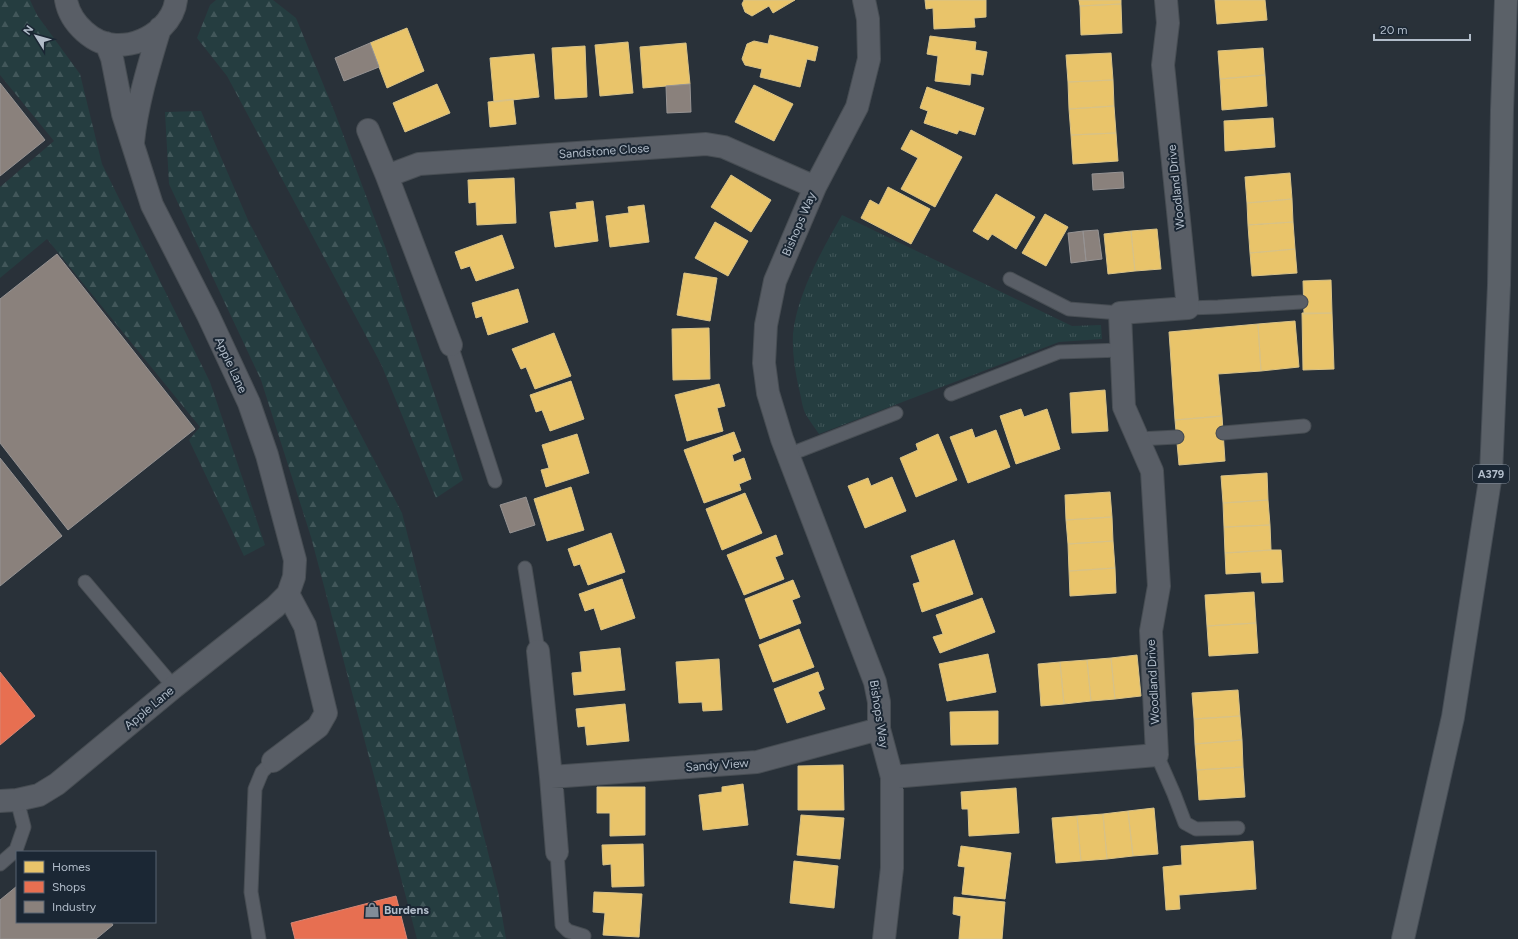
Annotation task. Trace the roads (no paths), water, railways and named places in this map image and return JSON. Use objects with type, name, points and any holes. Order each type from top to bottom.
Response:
[{"type":"main road","name":"A379","points":[[1403,939],[1453,717],[1491,474],[1499,285],[1502,110],[1506,0]]},
{"type":"street","points":[[66,0],[73,19],[86,33],[106,43],[117,45],[138,42],[155,34],[168,21],[176,0]]},
{"type":"street","name":"Bishops Way","points":[[864,0],[868,19],[869,59],[857,107],[815,187],[775,281],[766,325],[764,363],[768,393],[782,439],[876,682],[879,702],[879,728],[892,777],[892,868],[884,939]]},
{"type":"street","name":"Woodland Drive","points":[[1166,0],[1168,23],[1163,65],[1188,308]]},
{"type":"street","name":"Apple Lane","points":[[133,145],[135,125],[142,94],[160,28]]},
{"type":"street","name":"Apple Lane","points":[[8,801],[39,795],[57,784],[174,687],[275,607],[288,594],[294,577],[295,560],[267,455],[249,403],[208,315],[152,205],[122,114],[112,58],[106,43]]},
{"type":"street","points":[[368,130],[451,345]]},
{"type":"street","name":"Sandstone Close","points":[[387,176],[418,164],[706,144],[724,147],[815,187]]},
{"type":"street","points":[[1120,313],[1188,308]]},
{"type":"street","name":"Woodland Drive","points":[[1120,313],[1124,407],[1152,471],[1158,586],[1151,631],[1157,755]]},
{"type":"street","points":[[273,761],[318,727],[326,713],[305,626],[288,594]]},
{"type":"street","points":[[538,651],[557,852]]},
{"type":"street","name":"Sandy View","points":[[551,777],[757,762],[879,728]]},
{"type":"street","points":[[892,777],[1157,755]]},
{"type":"lane","points":[[1010,279],[1069,309],[1120,313]]},
{"type":"lane","points":[[1188,308],[1218,308],[1301,302]]},
{"type":"lane","points":[[451,345],[495,481]]},
{"type":"lane","points":[[951,394],[1059,352],[1122,350]]},
{"type":"lane","points":[[788,455],[896,413]]},
{"type":"lane","points":[[1223,433],[1304,426]]},
{"type":"lane","points":[[1138,439],[1177,436]]},
{"type":"lane","points":[[525,568],[538,651]]},
{"type":"lane","points":[[85,582],[174,687]]},
{"type":"lane","points":[[1157,755],[1185,823],[1196,829],[1238,828]]},
{"type":"lane","points":[[259,939],[251,892],[255,789],[262,772],[273,761]]},
{"type":"lane","points":[[0,864],[16,850],[24,827],[8,801]]},
{"type":"lane","points":[[557,852],[562,925],[568,931],[584,936]]},
{"type":"place","name":"Burdens","points":[[372,910]]}]
